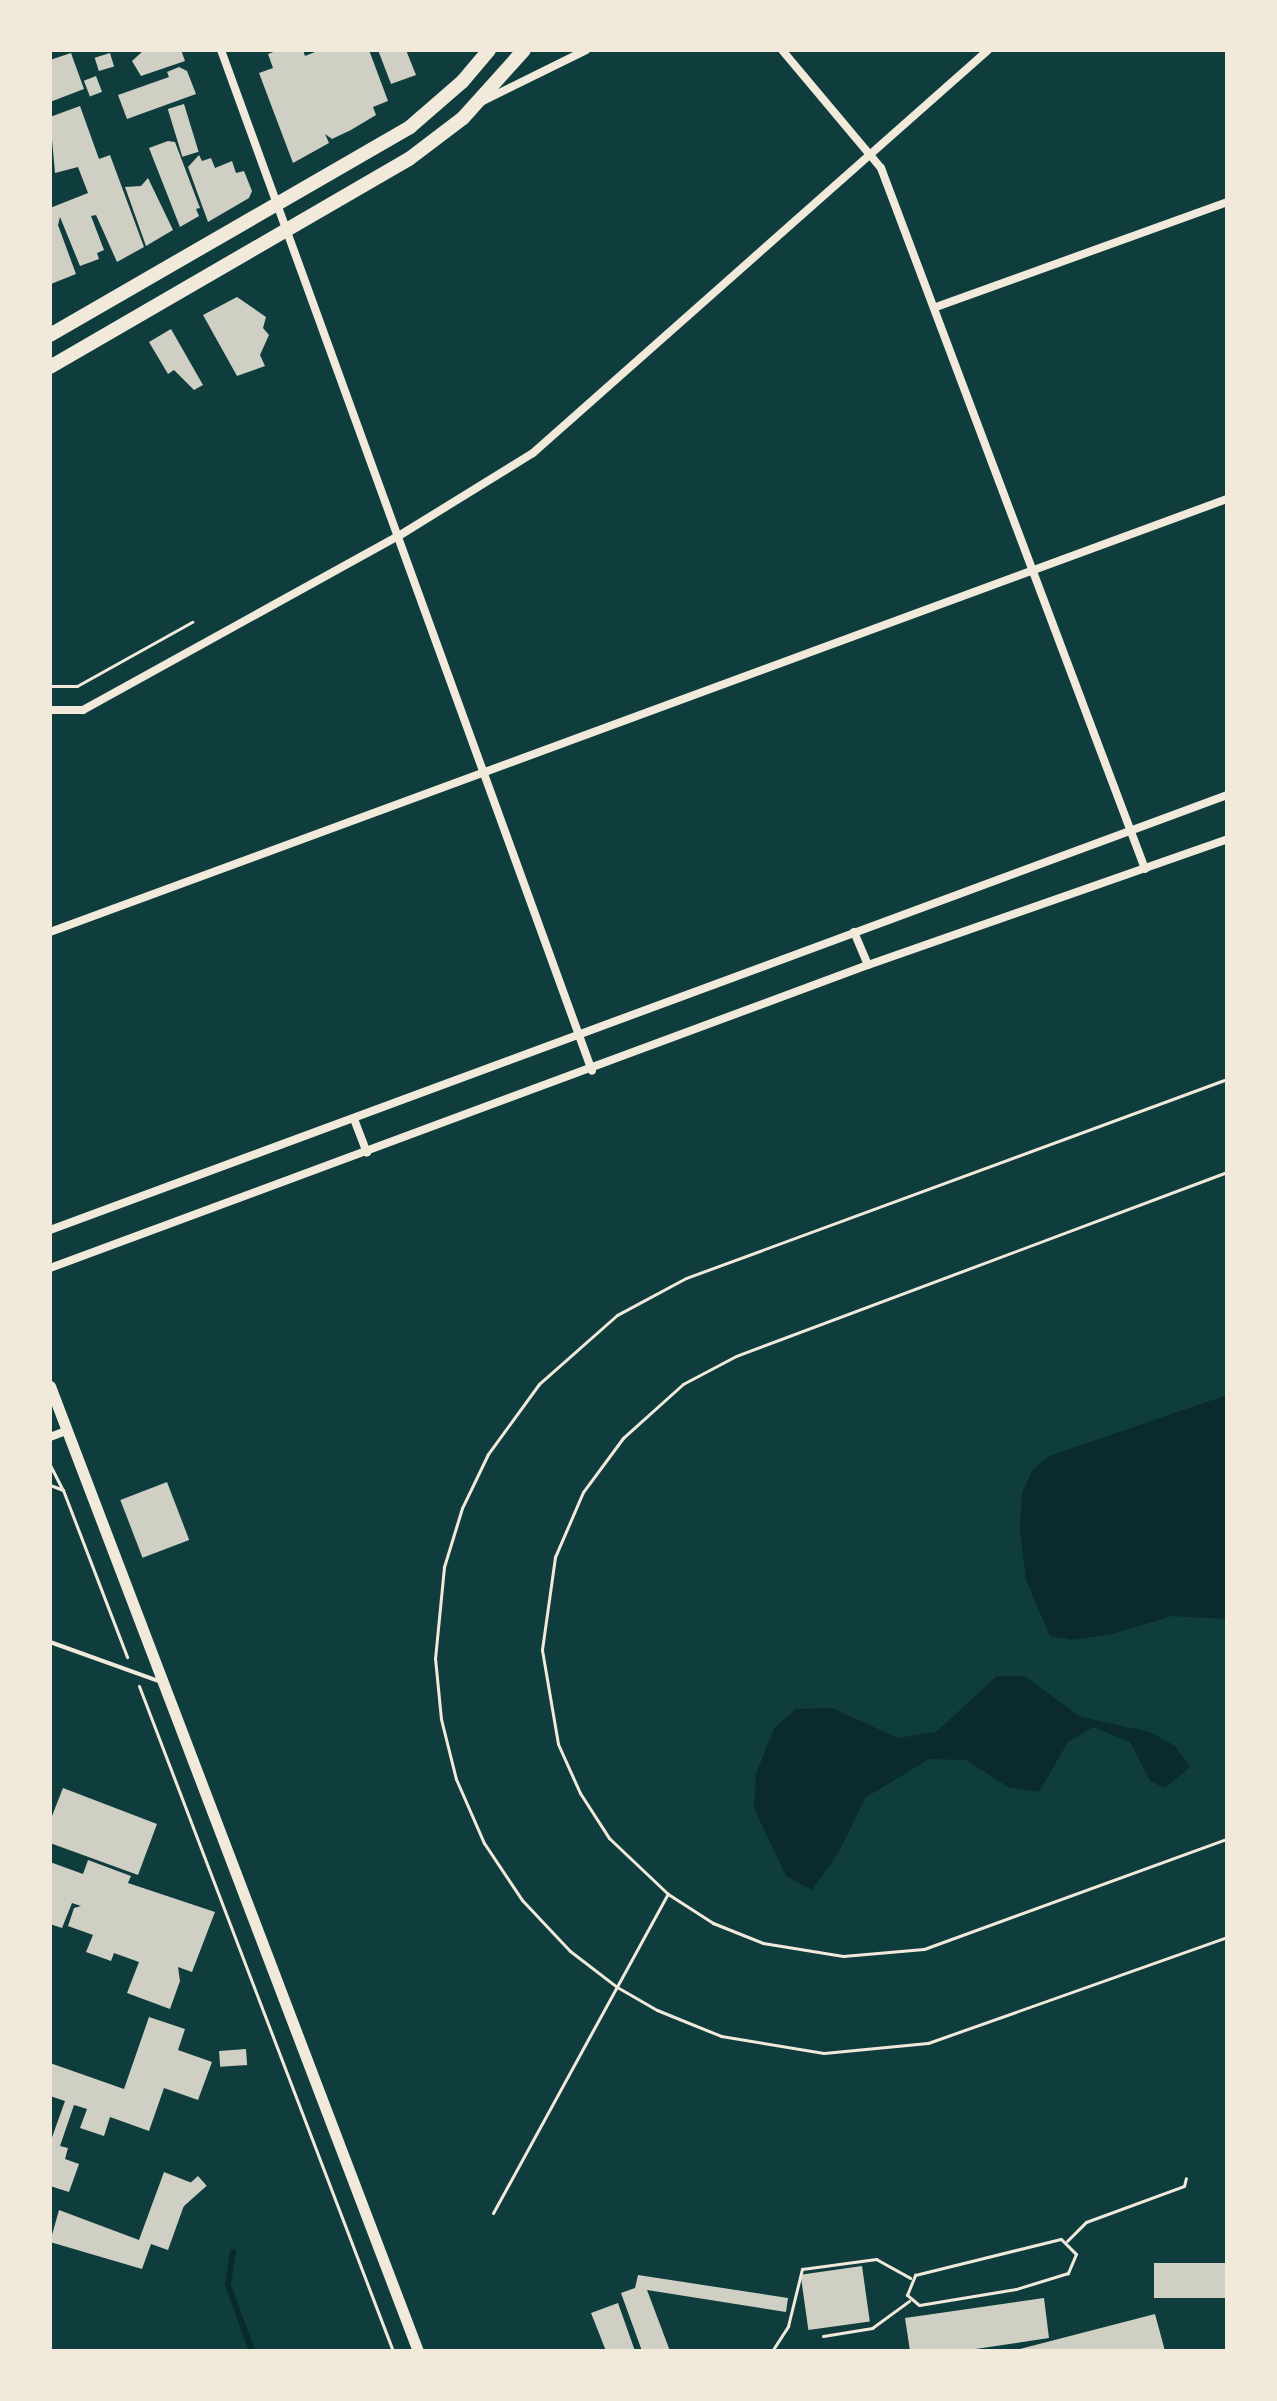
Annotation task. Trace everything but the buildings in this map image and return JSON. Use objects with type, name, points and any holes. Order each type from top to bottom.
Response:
[{"type":"main road","points":[[50,335],[410,127],[452,92],[489,50]]},
{"type":"main road","points":[[50,367],[409,159],[478,104],[524,50]]},
{"type":"street","points":[[221,50],[592,1071]]},
{"type":"street","points":[[478,104],[586,50]]},
{"type":"street","points":[[782,50],[871,154],[936,307],[1031,570],[1145,869]]},
{"type":"street","points":[[50,710],[83,710],[397,537],[533,453],[988,50]]},
{"type":"street","points":[[936,307],[1227,202]]},
{"type":"street","points":[[50,932],[1227,499]]},
{"type":"street","points":[[50,1230],[1227,795]]},
{"type":"street","points":[[50,1268],[592,1071],[868,965],[1227,839]]},
{"type":"street","points":[[854,932],[868,965]]},
{"type":"street","points":[[354,1119],[367,1153]]},
{"type":"street","points":[[50,1386],[418,2351]]},
{"type":"street","points":[[50,1437],[66,1431]]},
{"type":"lane","points":[[50,1642],[163,1683]]},
{"type":"path","points":[[50,686],[77,686],[192,622]]},
{"type":"path","points":[[1227,1079],[686,1278],[617,1315],[539,1384],[503,1429],[462,1508],[444,1567],[435,1628],[441,1719],[469,1811],[502,1872],[545,1927],[617,1987],[657,2010],[721,2036],[790,2050],[859,2053],[962,2034],[1227,1937]]},
{"type":"path","points":[[1227,1172],[736,1356],[683,1384],[608,1455],[583,1492],[555,1557],[544,1603],[543,1674],[558,1744],[580,1793],[609,1838],[668,1894],[713,1923],[763,1943],[816,1954],[871,1956],[950,1942],[1227,1839]]},
{"type":"path","points":[[50,1465],[63,1490],[134,1672],[393,2351]]},
{"type":"path","points":[[50,1485],[63,1490]]},
{"type":"path","points":[[493,2213],[668,1894]]},
{"type":"path","points":[[772,2351],[788,2326],[802,2269],[876,2259],[910,2278],[1067,2241],[1086,2222],[1184,2186],[1186,2178]]},
{"type":"path","points":[[910,2300],[919,2305],[1016,2289],[1066,2274],[1077,2257],[1067,2241]]},
{"type":"path","points":[[910,2278],[910,2300]]},
{"type":"path","points":[[823,2336],[872,2328],[910,2300]]},
{"type":"water","points":[[1227,1395],[1227,1619],[1172,1616],[1113,1634],[1072,1640],[1050,1636],[1026,1580],[1020,1530],[1022,1493],[1032,1471],[1049,1456]]},
{"type":"water","points":[[997,1676],[1024,1676],[1081,1717],[1150,1732],[1175,1746],[1190,1767],[1165,1788],[1150,1781],[1130,1742],[1093,1727],[1068,1742],[1039,1792],[1008,1787],[966,1760],[929,1759],[865,1798],[839,1852],[812,1890],[786,1876],[754,1808],[756,1774],[774,1728],[796,1709],[832,1708],[898,1738],[936,1732]]},
{"type":"waterway","points":[[233,2252],[228,2285],[252,2351]]}]
